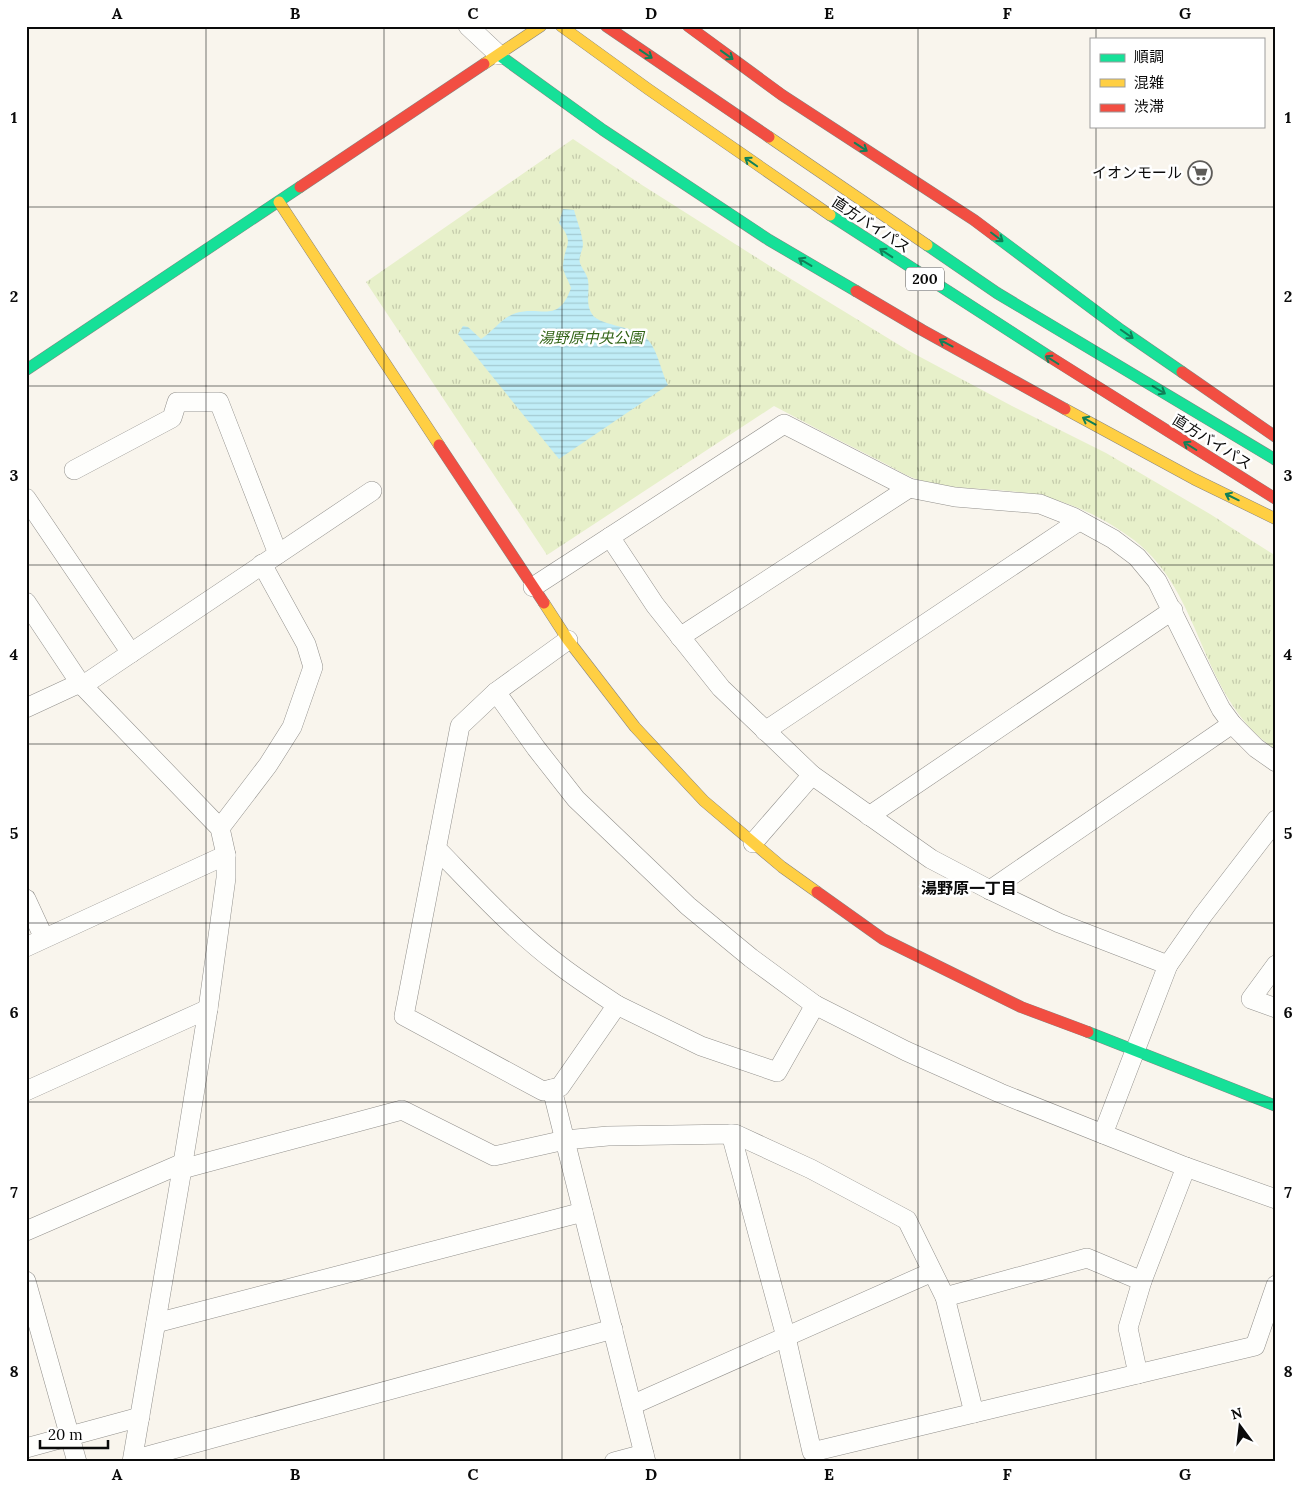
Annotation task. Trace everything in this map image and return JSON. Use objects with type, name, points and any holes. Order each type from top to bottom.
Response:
[{"type":"main road","points":[[26,370],[541,26]]},
{"type":"main road","name":"直方バイパス","points":[[561,26],[814,206],[1018,339],[1276,499]]},
{"type":"main road","name":"直方バイパス","points":[[606,26],[996,293],[1276,460]]},
{"type":"main road","points":[[688,26],[782,95],[974,220],[1121,330],[1276,437]]},
{"type":"main road","points":[[499,55],[603,130],[778,245],[922,330],[1194,479],[1276,519]]},
{"type":"main road","points":[[279,202],[568,640],[635,727],[704,801],[782,868],[883,938],[1021,1007],[1276,1106]]},
{"type":"street","points":[[468,26],[499,55]]},
{"type":"street","points":[[74,470],[172,418],[176,402],[219,402],[270,559],[306,644],[313,667],[292,727],[268,765],[220,828]]},
{"type":"street","points":[[533,586],[784,424],[910,488],[955,497],[1040,504],[1079,521],[1113,539],[1137,557],[1157,581],[1221,709],[1232,724],[1256,748],[1276,762]]},
{"type":"street","points":[[680,637],[910,488]]},
{"type":"street","points":[[26,708],[81,685],[372,491]]},
{"type":"street","points":[[26,498],[131,653]]},
{"type":"street","points":[[765,731],[1079,521]]},
{"type":"street","points":[[610,537],[680,637],[721,688],[812,775],[931,858],[990,890],[1059,923],[1168,965]]},
{"type":"street","points":[[26,602],[81,685],[220,828],[226,855],[226,878],[208,1009],[132,1461],[613,1329]]},
{"type":"street","points":[[869,816],[1173,610]]},
{"type":"street","points":[[568,640],[496,692],[460,726],[404,1016],[543,1090],[560,1087],[617,1005]]},
{"type":"street","points":[[496,692],[536,748],[576,799],[590,813],[688,906],[751,958],[815,1005],[906,1052],[1000,1093],[1186,1167],[1276,1199]]},
{"type":"street","points":[[990,890],[1232,724]]},
{"type":"street","points":[[753,843],[812,775]]},
{"type":"street","points":[[1103,1134],[1168,965],[1203,914],[1276,820]]},
{"type":"street","points":[[436,848],[491,904],[558,964],[617,1005],[701,1046],[777,1072],[815,1005]]},
{"type":"street","points":[[26,947],[226,855]]},
{"type":"street","points":[[26,899],[44,938]]},
{"type":"street","points":[[1276,965],[1251,999],[1276,1008]]},
{"type":"street","points":[[26,1091],[208,1009]]},
{"type":"street","points":[[552,1089],[645,1458],[614,1462]]},
{"type":"street","points":[[26,1231],[182,1166],[402,1110],[494,1156],[565,1140],[608,1136],[735,1134],[810,1169],[907,1220],[945,1297],[974,1413]]},
{"type":"street","points":[[731,1134],[786,1337],[812,1452],[1255,1346],[1276,1285]]},
{"type":"street","points":[[1138,1374],[1128,1328],[1142,1280],[1186,1167]]},
{"type":"street","points":[[156,1323],[583,1212]]},
{"type":"street","points":[[945,1297],[1087,1258],[1142,1280]]},
{"type":"street","points":[[632,1404],[932,1272]]},
{"type":"street","points":[[26,1281],[31,1317],[77,1462]]},
{"type":"street","points":[[26,1448],[140,1417]]},
{"type":"green space","name":"湯野原中央公園","points":[[573,139],[773,268],[909,351],[1106,453],[1210,514],[1276,556],[1276,750],[1250,728],[1231,703],[1190,617],[1175,589],[1157,563],[1134,540],[1120,530],[1090,513],[1043,496],[941,485],[914,478],[774,406],[547,555],[366,282]]},
{"type":"water","points":[[563,209],[574,210],[581,231],[583,244],[580,260],[588,280],[588,302],[592,314],[601,321],[644,336],[656,352],[668,385],[559,459],[458,334],[463,326],[468,327],[481,339],[511,315],[525,311],[554,310],[566,299],[571,288],[563,267],[568,240],[559,223]]},
{"type":"traffic: fast","points":[[499,55],[603,130],[769,240],[856,291]]},
{"type":"traffic: fast","points":[[26,370],[300,187]]},
{"type":"traffic: fast","points":[[830,215],[1050,357]]},
{"type":"traffic: fast","points":[[994,235],[1121,330],[1182,372]]},
{"type":"traffic: fast","points":[[927,245],[997,293],[1276,460]]},
{"type":"traffic: fast","points":[[1088,1032],[1276,1106]]},
{"type":"traffic: slow","points":[[484,64],[541,26]]},
{"type":"traffic: slow","points":[[561,26],[648,89],[830,215]]},
{"type":"traffic: slow","points":[[769,137],[927,245]]},
{"type":"traffic: slow","points":[[279,202],[439,445]]},
{"type":"traffic: slow","points":[[1065,409],[1194,479],[1276,519]]},
{"type":"traffic: slow","points":[[544,603],[568,640],[635,727],[704,801],[782,867],[817,892]]},
{"type":"traffic: jam","points":[[606,26],[769,137]]},
{"type":"traffic: jam","points":[[688,26],[782,95],[994,235]]},
{"type":"traffic: jam","points":[[300,187],[484,64]]},
{"type":"traffic: jam","points":[[856,291],[922,330],[1065,409]]},
{"type":"traffic: jam","points":[[1050,357],[1276,499]]},
{"type":"traffic: jam","points":[[1182,372],[1276,437]]},
{"type":"traffic: jam","points":[[439,445],[544,603]]},
{"type":"traffic: jam","points":[[817,892],[883,939],[1021,1007],[1088,1032]]},
{"type":"place","name":"イオンモール","points":[[1200,173]]},
{"type":"district","name":"湯野原一丁目","points":[[969,888]]}]
